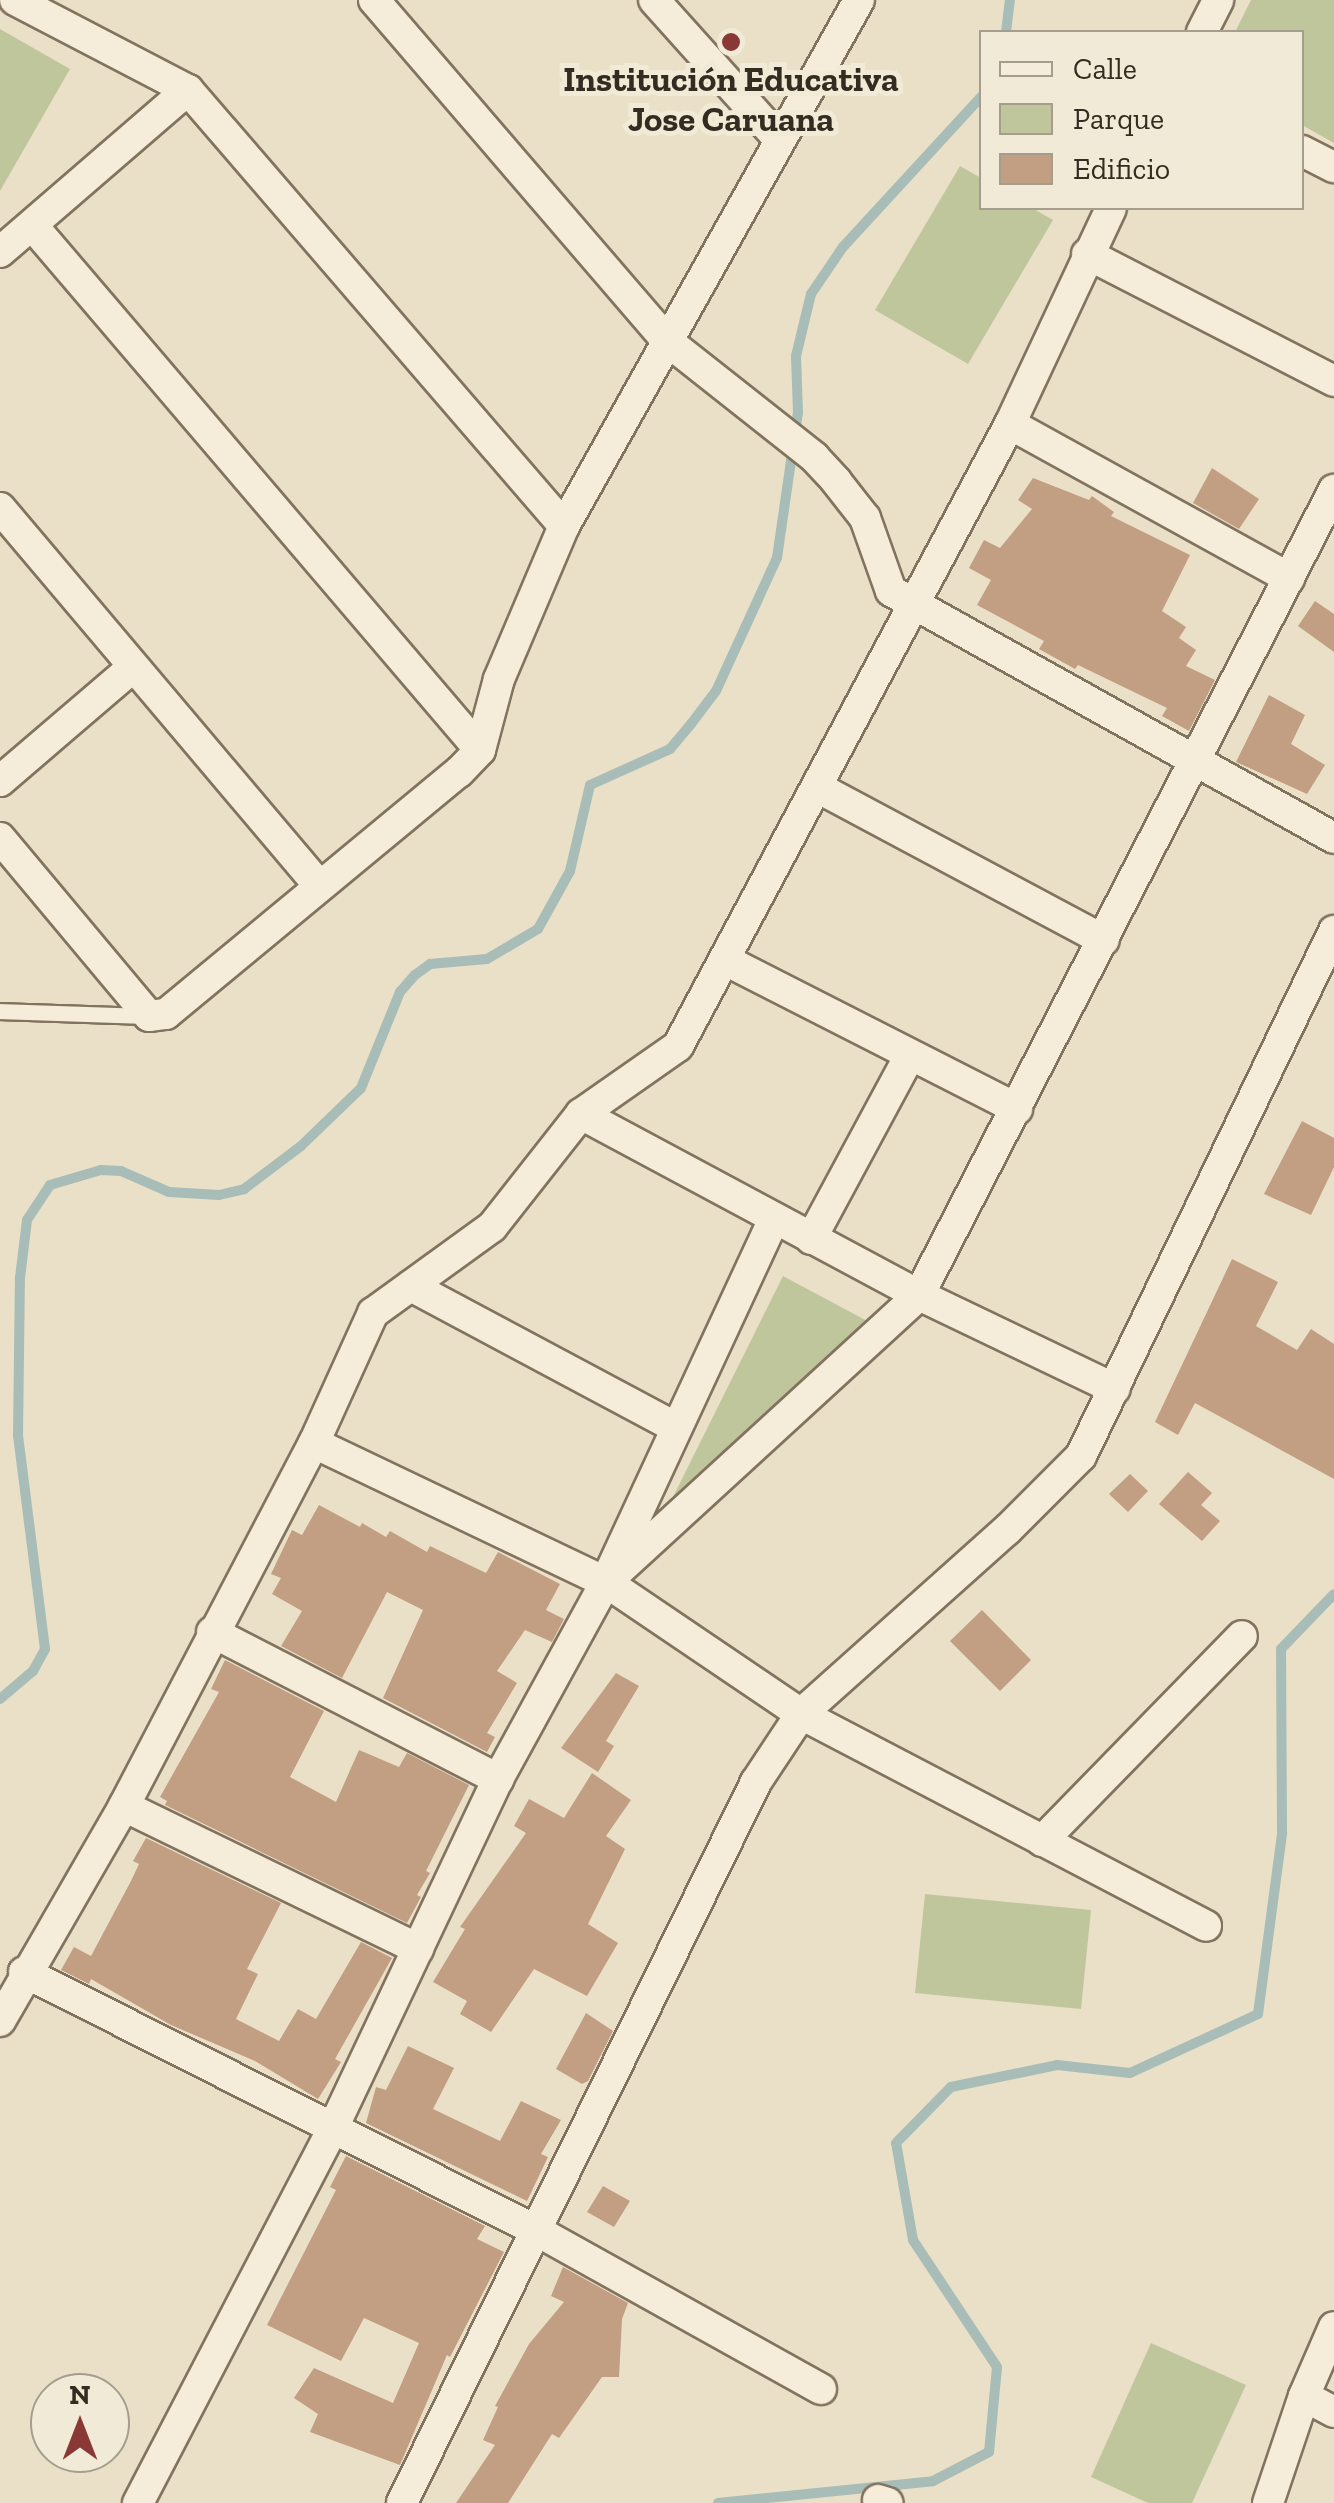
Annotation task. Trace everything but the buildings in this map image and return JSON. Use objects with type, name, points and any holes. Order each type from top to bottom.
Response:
[{"type":"street","points":[[15,0],[188,90],[564,526]]},
{"type":"street","points":[[374,0],[666,340],[762,415],[836,482],[864,518],[890,591],[1334,838]]},
{"type":"street","points":[[654,0],[778,138]]},
{"type":"street","points":[[0,838],[150,1016],[182,1004],[318,884],[458,772],[480,750],[515,636],[564,526],[858,0]]},
{"type":"street","points":[[1203,30],[1218,0]]},
{"type":"street","points":[[0,252],[188,90]]},
{"type":"street","points":[[1304,152],[1334,168]]},
{"type":"street","points":[[0,2021],[24,1972],[124,1806],[314,1443],[373,1313],[492,1226],[581,1114],[678,1046],[1010,424],[1086,254],[1110,210]]},
{"type":"street","points":[[32,225],[480,750]]},
{"type":"street","points":[[1086,254],[1334,381]]},
{"type":"street","points":[[1010,424],[1289,578]]},
{"type":"street","points":[[606,1582],[919,1295],[1334,490]]},
{"type":"street","points":[[0,508],[318,884]]},
{"type":"street","points":[[0,781],[132,668]]},
{"type":"street","points":[[818,787],[1104,940]]},
{"type":"street","points":[[402,2503],[756,1782],[801,1714],[1008,1530],[1080,1456],[1334,931]]},
{"type":"street","points":[[726,960],[1017,1110]]},
{"type":"street","points":[[811,1239],[910,1057]]},
{"type":"street","points":[[581,1114],[919,1295],[1115,1388]]},
{"type":"street","points":[[138,2503],[332,2130],[498,1779],[606,1582],[774,1219]]},
{"type":"street","points":[[412,1286],[675,1427]]},
{"type":"street","points":[[314,1443],[606,1582],[801,1714],[1206,1926]]},
{"type":"street","points":[[212,1632],[498,1779]]},
{"type":"street","points":[[1042,1841],[1242,1636]]},
{"type":"street","points":[[124,1806],[418,1949]]},
{"type":"street","points":[[24,1972],[537,2231],[821,2389]]},
{"type":"street","points":[[1268,2503],[1304,2396],[1334,2327]]},
{"type":"street","points":[[1304,2396],[1334,2412]]},
{"type":"lane","points":[[0,1011],[150,1016]]},
{"type":"green space","points":[[1251,0],[1334,0],[1334,143],[1304,126],[1304,30],[1236,30]]},
{"type":"green space","points":[[0,29],[70,69],[0,191]]},
{"type":"green space","points":[[960,166],[979,177],[979,210],[1036,210],[1053,220],[968,364],[875,310]]},
{"type":"green space","points":[[783,1276],[869,1322],[663,1517]]},
{"type":"green space","points":[[925,1894],[1091,1910],[1081,2009],[915,1993]]},
{"type":"green space","points":[[1151,2343],[1246,2385],[1192,2503],[1148,2503],[1091,2477]]},
{"type":"waterway","points":[[1006,30],[1010,0]]},
{"type":"waterway","points":[[0,1699],[33,1671],[45,1649],[18,1436],[20,1278],[27,1220],[50,1185],[101,1170],[121,1171],[169,1192],[219,1195],[244,1189],[301,1146],[361,1088],[400,992],[415,975],[430,964],[487,959],[538,929],[570,871],[590,785],[670,749],[691,724],[716,691],[777,558],[798,413],[796,356],[811,294],[843,247],[979,99]]},
{"type":"waterway","points":[[718,2503],[933,2481],[989,2452],[997,2367],[913,2240],[896,2143],[951,2087],[1057,2065],[1130,2073],[1258,2014],[1282,1833],[1281,1649],[1334,1594]]},
{"type":"place","name":"Institución Educativa Jose Caruana","points":[[731,42]]}]
